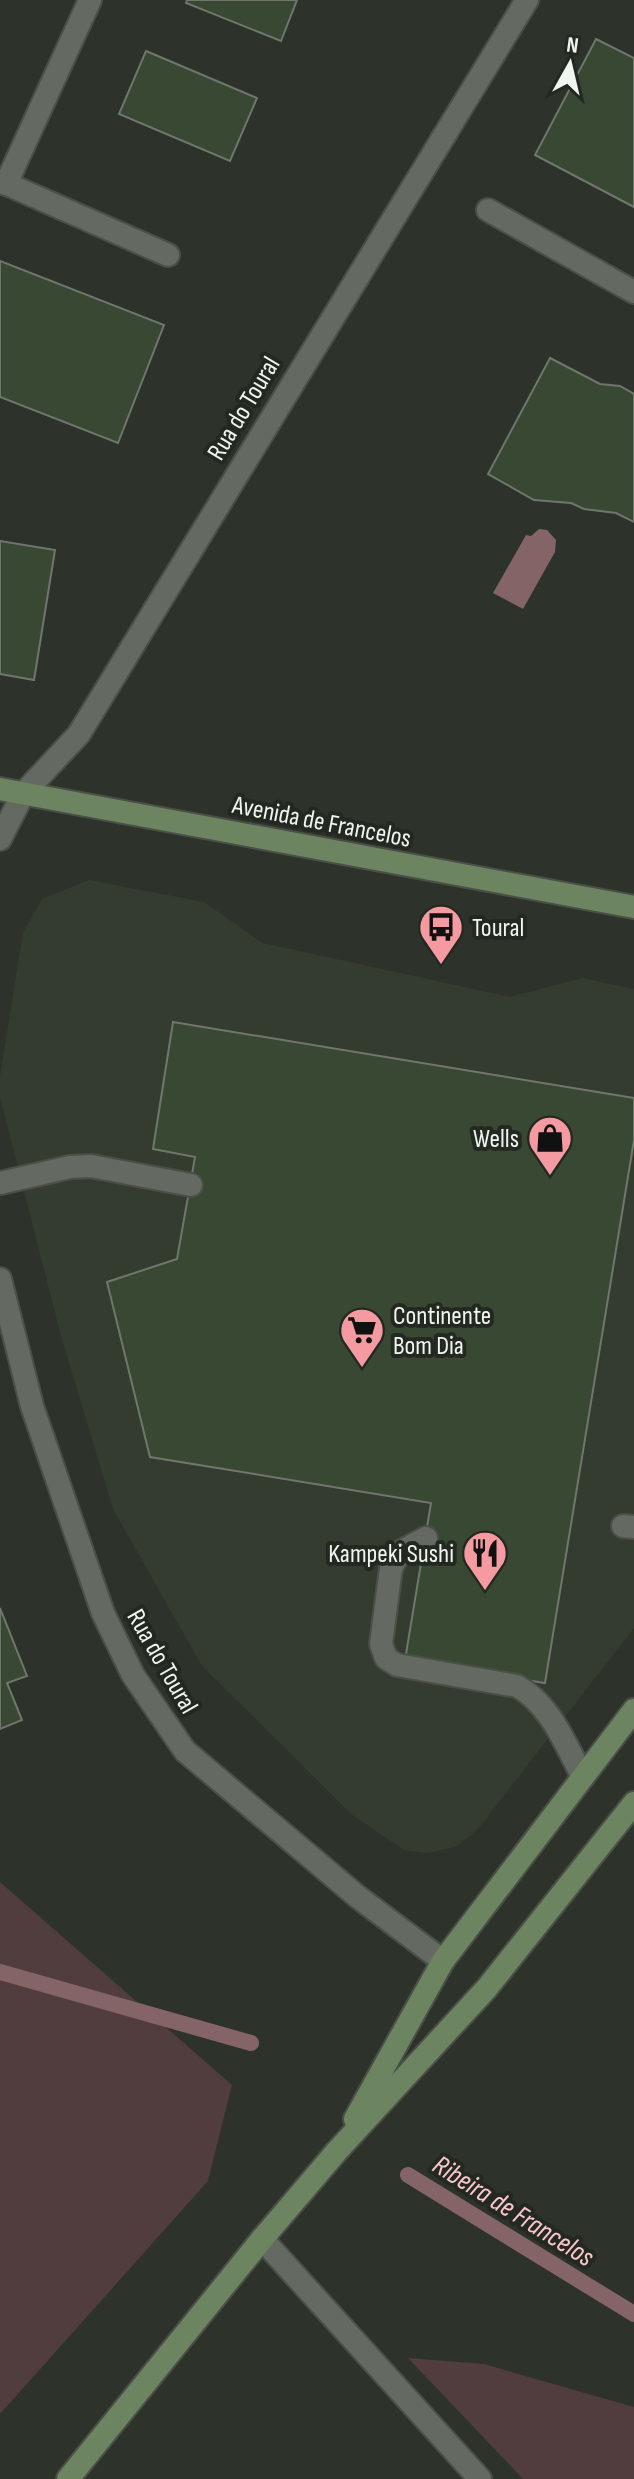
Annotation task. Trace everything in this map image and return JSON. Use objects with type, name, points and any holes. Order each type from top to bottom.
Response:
[{"type":"main road","name":"Avenida de Francelos","points":[[0,789],[634,907]]},
{"type":"main road","points":[[337,2151],[443,1961],[634,1710]]},
{"type":"main road","points":[[68,2479],[337,2151],[487,1988],[634,1803]]},
{"type":"street","points":[[90,0],[3,182],[168,255]]},
{"type":"street","name":"Rua do Toural","points":[[0,839],[23,794],[79,734],[527,0]]},
{"type":"street","points":[[488,210],[634,292]]},
{"type":"street","points":[[0,1183],[70,1167],[91,1166],[191,1185]]},
{"type":"street","name":"Rua do Toural","points":[[0,1279],[32,1406],[103,1613],[133,1675],[185,1751],[358,1897],[443,1961]]},
{"type":"street","points":[[426,1538],[400,1552],[391,1568],[381,1644],[386,1658],[397,1665],[517,1686],[530,1693],[543,1705],[583,1777]]},
{"type":"street","points":[[262,2239],[480,2479]]},
{"type":"shaded area","points":[[539,529],[547,530],[556,540],[555,552],[523,609],[493,593],[526,535],[531,536]]},
{"type":"shaded area","points":[[89,880],[204,902],[263,943],[510,997],[582,978],[634,989],[634,1628],[478,1829],[456,1847],[427,1853],[404,1850],[351,1814],[202,1666],[113,1509],[61,1336],[0,1097],[0,1076],[23,933],[42,899]]},
{"type":"shaded area","points":[[0,1882],[232,2085],[208,2181],[0,2414]]},
{"type":"shaded area","points":[[408,2358],[484,2364],[634,2407],[634,2479],[523,2479]]},
{"type":"building","points":[[187,0],[297,0],[281,41],[186,3]]},
{"type":"building","points":[[596,39],[634,58],[634,207],[535,155]]},
{"type":"building","points":[[146,51],[257,98],[230,161],[119,114]]},
{"type":"building","points":[[0,261],[164,325],[118,443],[0,397]]},
{"type":"building","points":[[550,358],[600,384],[620,386],[634,394],[634,522],[616,513],[584,509],[571,503],[534,500],[488,474]]},
{"type":"building","points":[[0,541],[55,550],[34,680],[0,674]]},
{"type":"building","name":"Continente Bom Dia","points":[[173,1022],[634,1098],[634,1140],[545,1683],[405,1660],[431,1503],[150,1457],[107,1282],[177,1259],[195,1157],[153,1149]]},
{"type":"building","points":[[0,1608],[27,1676],[7,1683],[22,1720],[0,1729]]},
{"type":"waterway","name":"Ribeira de Francelos","points":[[0,1972],[251,2043]]},
{"type":"waterway","name":"Ribeira de Francelos","points":[[408,2175],[634,2314]]},
{"type":"place","name":"Toural","points":[[441,966]]},
{"type":"place","name":"Wells","points":[[550,1177]]},
{"type":"place","name":"Continente Bom Dia","points":[[362,1369]]},
{"type":"place","name":"Kampeki Sushi","points":[[485,1592]]}]
